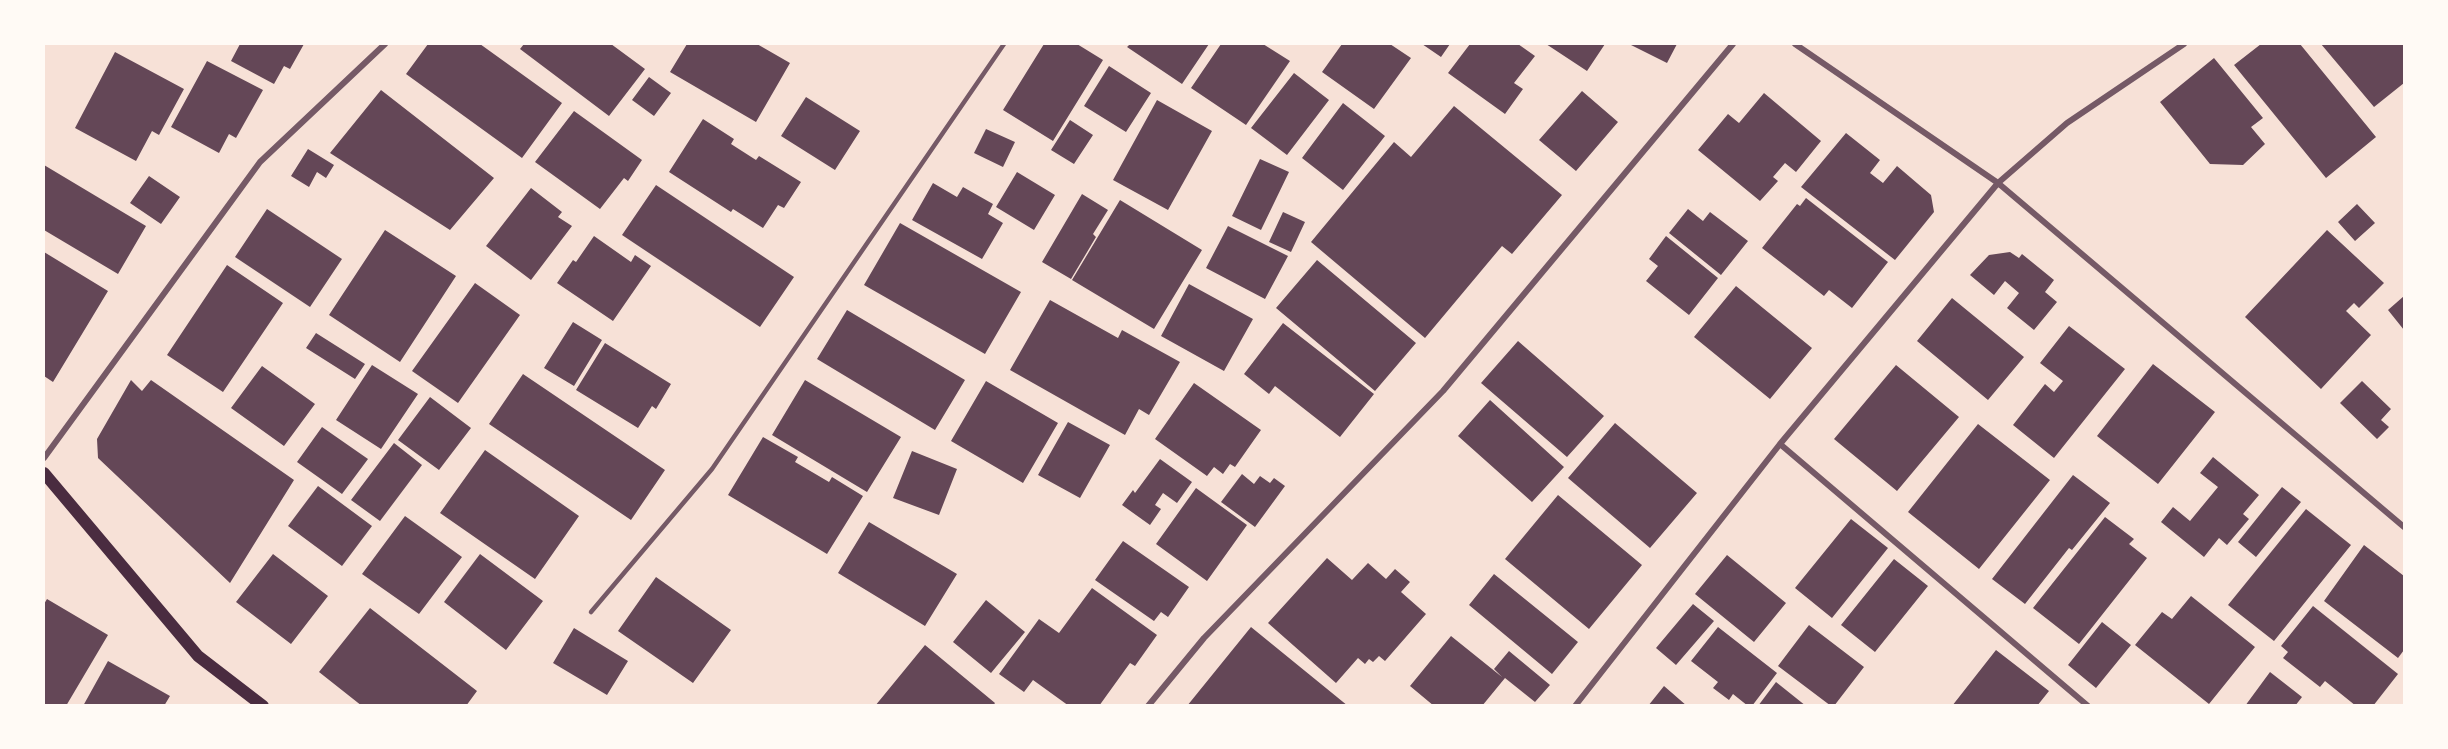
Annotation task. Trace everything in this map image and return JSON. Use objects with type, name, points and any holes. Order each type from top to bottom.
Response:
[{"type":"main road","points":[[44,473],[198,656],[262,705]]},
{"type":"street","points":[[44,458],[260,162],[386,44]]},
{"type":"street","points":[[1148,705],[1204,638],[1443,391],[1732,44]]},
{"type":"street","points":[[1795,44],[1998,183],[2404,527]]},
{"type":"street","points":[[1575,705],[1780,444],[1998,183],[2067,123],[2184,44]]},
{"type":"street","points":[[1780,444],[2088,705]]},
{"type":"lane","points":[[591,612],[712,469],[1004,44]]},
{"type":"building","points":[[240,44],[304,44],[290,69],[284,66],[274,84],[231,61]]},
{"type":"building","points":[[428,44],[480,44],[562,103],[522,158],[406,74]]},
{"type":"building","points":[[524,44],[611,44],[645,69],[609,116],[520,49]]},
{"type":"building","points":[[687,44],[757,44],[790,63],[756,122],[670,72]]},
{"type":"building","points":[[1044,44],[1077,44],[1103,60],[1053,141],[1003,110]]},
{"type":"building","points":[[1130,44],[1209,44],[1182,84],[1127,47]]},
{"type":"building","points":[[1221,44],[1263,44],[1290,61],[1246,125],[1191,88]]},
{"type":"building","points":[[1342,44],[1390,44],[1411,58],[1374,109],[1322,72]]},
{"type":"building","points":[[1422,44],[1450,44],[1441,57]]},
{"type":"building","points":[[1470,44],[1518,44],[1535,56],[1514,83],[1523,89],[1505,114],[1448,73]]},
{"type":"building","points":[[1546,44],[1605,44],[1587,71]]},
{"type":"building","points":[[1629,44],[1677,44],[1667,63]]},
{"type":"building","points":[[2261,44],[2300,44],[2376,137],[2326,178],[2234,65]]},
{"type":"building","points":[[2321,44],[2404,44],[2404,83],[2374,107]]},
{"type":"building","points":[[115,52],[184,89],[159,135],[152,131],[136,161],[75,128]]},
{"type":"building","points":[[2214,58],[2263,118],[2251,127],[2265,144],[2243,165],[2210,164],[2160,102]]},
{"type":"building","points":[[207,61],[263,90],[236,138],[229,134],[219,153],[171,127]]},
{"type":"building","points":[[1109,66],[1151,93],[1126,132],[1084,106]]},
{"type":"building","points":[[1294,73],[1329,100],[1287,155],[1251,128]]},
{"type":"building","points":[[649,77],[671,93],[654,116],[632,100]]},
{"type":"building","points":[[381,90],[494,178],[450,230],[330,153]]},
{"type":"building","points":[[1582,91],[1618,122],[1576,171],[1539,140]]},
{"type":"building","points":[[1764,93],[1821,141],[1796,172],[1785,163],[1773,177],[1778,181],[1760,201],[1698,150],[1728,114],[1739,123]]},
{"type":"building","points":[[806,97],[860,131],[835,170],[781,136]]},
{"type":"building","points":[[1157,100],[1212,131],[1168,210],[1113,180]]},
{"type":"building","points":[[1343,103],[1385,136],[1343,190],[1302,158]]},
{"type":"building","points":[[1454,106],[1562,195],[1512,254],[1502,246],[1425,338],[1311,242],[1394,142],[1411,157]]},
{"type":"building","points":[[574,111],[642,160],[628,181],[624,178],[600,209],[535,162]]},
{"type":"building","points":[[703,119],[734,139],[731,144],[756,160],[759,156],[801,182],[784,208],[778,205],[763,228],[733,209],[731,212],[669,172]]},
{"type":"building","points":[[1070,120],[1093,135],[1074,164],[1051,150]]},
{"type":"building","points":[[986,129],[1015,142],[1003,167],[974,153]]},
{"type":"building","points":[[1846,133],[1880,160],[1870,173],[1883,183],[1897,166],[1931,195],[1934,212],[1895,260],[1801,187]]},
{"type":"building","points":[[308,149],[334,165],[326,178],[317,172],[309,187],[291,176]]},
{"type":"building","points":[[1260,159],[1289,172],[1261,230],[1232,216]]},
{"type":"building","points":[[44,165],[146,226],[118,274],[44,230]]},
{"type":"building","points":[[1017,172],[1055,195],[1034,230],[996,207]]},
{"type":"building","points":[[149,176],[180,197],[161,224],[130,203]]},
{"type":"building","points":[[933,183],[957,197],[963,187],[993,204],[988,214],[1003,223],[982,259],[912,220]]},
{"type":"building","points":[[656,185],[794,277],[760,327],[622,235]]},
{"type":"building","points":[[531,188],[562,212],[558,217],[572,226],[531,280],[486,246]]},
{"type":"building","points":[[1082,194],[1108,210],[1093,234],[1096,237],[1071,279],[1042,262]]},
{"type":"building","points":[[1806,198],[1888,262],[1852,308],[1829,290],[1824,296],[1762,248],[1797,204],[1800,206]]},
{"type":"building","points":[[1120,200],[1202,250],[1154,329],[1072,280]]},
{"type":"building","points":[[2357,204],[2375,223],[2355,241],[2338,222]]},
{"type":"building","points":[[267,209],[342,259],[310,307],[235,257]]},
{"type":"building","points":[[1688,209],[1703,221],[1710,212],[1748,241],[1721,275],[1669,233]]},
{"type":"building","points":[[1283,212],[1305,222],[1291,252],[1269,242]]},
{"type":"building","points":[[900,223],[1021,292],[985,354],[864,285]]},
{"type":"building","points":[[1228,226],[1288,256],[1265,299],[1206,268]]},
{"type":"building","points":[[385,230],[456,276],[400,362],[329,315]]},
{"type":"building","points":[[2327,230],[2384,283],[2359,308],[2354,303],[2346,311],[2371,335],[2321,389],[2245,317]]},
{"type":"building","points":[[594,236],[631,262],[635,255],[651,266],[613,321],[557,283],[573,260],[576,262]]},
{"type":"building","points":[[1666,236],[1718,278],[1689,315],[1646,281],[1658,266],[1649,259]]},
{"type":"building","points":[[44,252],[108,291],[53,382],[44,376]]},
{"type":"building","points":[[2010,252],[2019,258],[2022,254],[2054,280],[2045,292],[2057,302],[2034,330],[2007,308],[2019,293],[2005,281],[1994,295],[1970,275],[1989,255]]},
{"type":"building","points":[[1317,260],[1416,343],[1375,391],[1276,308]]},
{"type":"building","points":[[227,265],[283,303],[223,392],[167,355]]},
{"type":"building","points":[[475,283],[520,315],[458,403],[412,371]]},
{"type":"building","points":[[1189,284],[1253,319],[1224,371],[1161,336]]},
{"type":"building","points":[[1736,286],[1812,348],[1770,399],[1694,337]]},
{"type":"building","points":[[2404,296],[2404,330],[2388,310]]},
{"type":"building","points":[[1952,298],[2024,357],[1988,400],[1917,341]]},
{"type":"building","points":[[1050,300],[1118,338],[1122,330],[1180,362],[1149,415],[1139,409],[1125,435],[1010,370]]},
{"type":"building","points":[[847,310],[965,380],[935,430],[817,359]]},
{"type":"building","points":[[573,322],[602,340],[574,386],[544,368]]},
{"type":"building","points":[[1283,323],[1374,394],[1340,437],[1275,386],[1269,394],[1244,374]]},
{"type":"building","points":[[2069,326],[2125,369],[2054,458],[2013,425],[2045,384],[2054,392],[2063,381],[2040,363]]},
{"type":"building","points":[[316,333],[365,364],[355,379],[306,348]]},
{"type":"building","points":[[1518,341],[1604,416],[1567,457],[1481,383]]},
{"type":"building","points":[[605,343],[671,384],[656,409],[652,406],[638,428],[576,390]]},
{"type":"building","points":[[2153,364],[2215,412],[2158,484],[2097,436]]},
{"type":"building","points":[[372,365],[418,394],[381,449],[336,420]]},
{"type":"building","points":[[1896,365],[1959,417],[1897,491],[1834,439]]},
{"type":"building","points":[[262,366],[315,404],[284,446],[231,408]]},
{"type":"building","points":[[523,374],[665,470],[631,520],[489,424]]},
{"type":"building","points":[[131,380],[142,391],[151,380],[294,480],[230,583],[98,458],[97,439]]},
{"type":"building","points":[[805,380],[901,437],[867,492],[772,435]]},
{"type":"building","points":[[986,381],[1058,423],[1023,483],[951,441]]},
{"type":"building","points":[[2362,381],[2391,409],[2381,420],[2389,427],[2377,439],[2340,403]]},
{"type":"building","points":[[1194,383],[1261,430],[1235,467],[1230,464],[1223,474],[1214,467],[1207,476],[1155,439]]},
{"type":"building","points":[[430,397],[471,428],[439,470],[398,440]]},
{"type":"building","points":[[1490,400],[1564,467],[1532,502],[1458,436]]},
{"type":"building","points":[[1068,422],[1110,445],[1080,498],[1038,475]]},
{"type":"building","points":[[1615,423],[1697,493],[1650,548],[1568,478]]},
{"type":"building","points":[[1978,424],[2050,480],[1979,569],[1908,512]]},
{"type":"building","points":[[322,427],[368,459],[342,494],[297,462]]},
{"type":"building","points":[[763,437],[798,457],[795,462],[829,482],[832,477],[863,496],[827,554],[728,495]]},
{"type":"building","points":[[394,443],[422,465],[380,521],[351,500]]},
{"type":"building","points":[[485,450],[579,516],[535,579],[440,513]]},
{"type":"building","points":[[912,451],[957,469],[939,515],[893,498]]},
{"type":"building","points":[[2213,457],[2259,495],[2243,514],[2249,519],[2227,545],[2219,538],[2204,557],[2161,522],[2173,507],[2190,521],[2218,487],[2200,473]]},
{"type":"building","points":[[1160,459],[1192,482],[1177,503],[1163,493],[1155,505],[1161,509],[1150,525],[1122,505],[1133,490],[1135,493]]},
{"type":"building","points":[[1242,474],[1254,484],[1260,476],[1270,483],[1274,478],[1285,486],[1255,527],[1221,502]]},
{"type":"building","points":[[2073,475],[2110,503],[2072,550],[2069,548],[2025,604],[1992,579]]},
{"type":"building","points":[[318,486],[372,526],[342,566],[288,526]]},
{"type":"building","points":[[2282,487],[2301,502],[2256,557],[2238,542]]},
{"type":"building","points":[[1196,488],[1247,525],[1207,581],[1156,544]]},
{"type":"building","points":[[1558,495],[1642,565],[1589,629],[1505,559]]},
{"type":"building","points":[[2306,509],[2351,545],[2274,641],[2228,605]]},
{"type":"building","points":[[405,516],[462,557],[419,614],[362,574]]},
{"type":"building","points":[[2105,517],[2134,539],[2129,544],[2147,558],[2079,644],[2033,608]]},
{"type":"building","points":[[1851,519],[1888,548],[1832,618],[1795,588]]},
{"type":"building","points":[[869,522],[957,574],[925,626],[838,573]]},
{"type":"building","points":[[1123,541],[1189,587],[1168,617],[1161,612],[1154,621],[1095,580]]},
{"type":"building","points":[[2364,545],[2404,576],[2404,650],[2398,658],[2324,601]]},
{"type":"building","points":[[273,554],[328,596],[291,644],[236,602]]},
{"type":"building","points":[[480,554],[543,601],[506,650],[444,602]]},
{"type":"building","points":[[1727,555],[1786,603],[1754,642],[1695,594]]},
{"type":"building","points":[[1327,558],[1352,580],[1368,563],[1386,579],[1395,569],[1410,582],[1401,592],[1426,614],[1385,661],[1379,656],[1373,662],[1369,659],[1365,664],[1358,658],[1336,683],[1268,623]]},
{"type":"building","points":[[1894,559],[1928,586],[1875,652],[1841,625]]},
{"type":"building","points":[[1494,574],[1578,642],[1552,674],[1469,605]]},
{"type":"building","points":[[656,577],[731,630],[693,683],[618,631]]},
{"type":"building","points":[[1092,588],[1157,635],[1135,666],[1130,663],[1099,706],[1069,706],[1033,680],[1024,692],[999,674],[1039,619],[1059,633]]},
{"type":"building","points":[[2191,596],[2255,647],[2209,704],[2135,645],[2162,612],[2172,619]]},
{"type":"building","points":[[47,599],[108,635],[66,706],[44,706],[44,604]]},
{"type":"building","points":[[986,600],[1025,632],[991,673],[953,642]]},
{"type":"building","points":[[1693,604],[1714,621],[1676,665],[1656,648]]},
{"type":"building","points":[[2313,606],[2398,674],[2373,706],[2356,706],[2325,681],[2320,687],[2283,658],[2288,652],[2281,646]]},
{"type":"building","points":[[370,608],[477,691],[466,706],[362,706],[319,672]]},
{"type":"building","points":[[2102,622],[2131,645],[2096,688],[2068,665]]},
{"type":"building","points":[[1809,625],[1864,667],[1834,706],[1778,666]]},
{"type":"building","points":[[1251,627],[1348,706],[1187,706]]},
{"type":"building","points":[[1718,627],[1777,673],[1752,706],[1748,706],[1733,694],[1729,700],[1713,688],[1718,682],[1691,661]]},
{"type":"building","points":[[574,628],[628,661],[607,695],[553,663]]},
{"type":"building","points":[[1451,636],[1502,677],[1494,669],[1509,651],[1550,685],[1535,702],[1505,678],[1482,706],[1434,706],[1410,686]]},
{"type":"building","points":[[925,645],[995,703],[993,706],[875,706]]},
{"type":"building","points":[[1996,650],[2049,691],[2037,706],[1952,706]]},
{"type":"building","points":[[108,661],[170,696],[164,706],[83,706]]},
{"type":"building","points":[[2270,672],[2302,697],[2295,706],[2245,706]]},
{"type":"building","points":[[1776,682],[1806,706],[1758,706]]},
{"type":"building","points":[[1664,686],[1687,706],[1648,706]]}]
